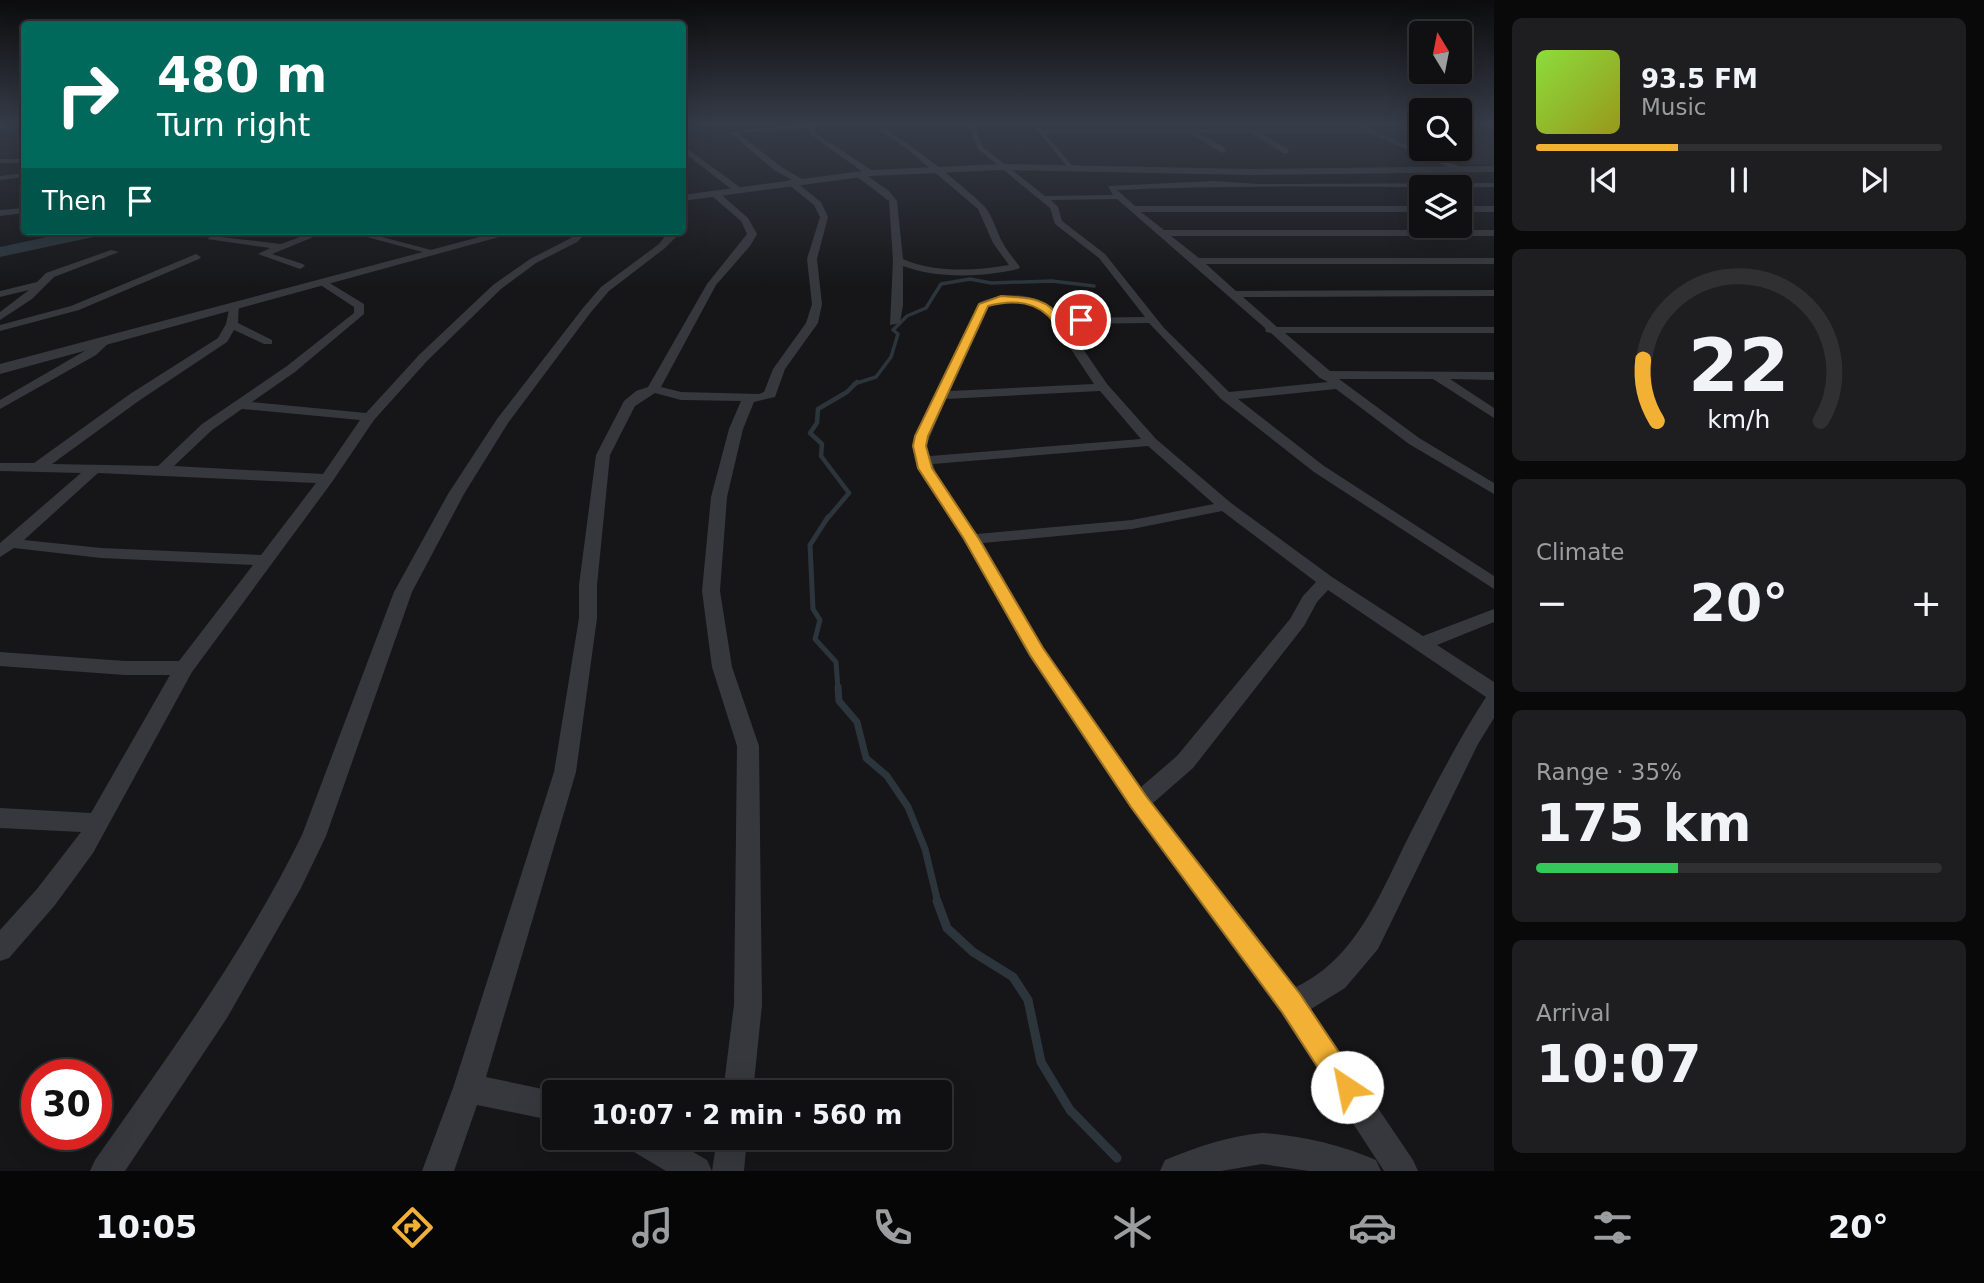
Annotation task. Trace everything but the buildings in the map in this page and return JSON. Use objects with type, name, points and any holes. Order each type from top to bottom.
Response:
[{"type":"street","points":[[722,178],[738,190]]},
{"type":"street","points":[[438,1171],[468,1088],[565,772],[587,618],[603,456],[629,404],[641,394],[654,389],[669,395],[748,400],[770,394],[779,369],[809,330],[817,304],[812,259],[824,217],[818,204],[789,178]]},
{"type":"street","points":[[686,197],[833,178]]},
{"type":"street","points":[[869,178],[893,201],[899,293],[894,323]]},
{"type":"street","points":[[898,260],[926,270],[1015,267],[1000,247],[981,208],[944,178]]},
{"type":"street","points":[[1017,178],[1045,198],[1057,212],[1058,222],[1110,264],[1152,320],[1226,396],[1319,469],[1494,584]]},
{"type":"street","points":[[1261,178],[1276,186]]},
{"type":"street","points":[[1494,185],[1276,186],[1214,183],[1111,188],[1324,375],[1445,462],[1494,489]]},
{"type":"street","points":[[654,389],[656,380],[712,284],[747,244],[752,234],[745,220],[714,193]]},
{"type":"street","points":[[1045,198],[1120,197]]},
{"type":"street","points":[[2,213],[21,202]]},
{"type":"street","points":[[1134,209],[1409,209]]},
{"type":"street","points":[[1472,209],[1494,209]]},
{"type":"street","points":[[2,213],[21,211]]},
{"type":"street","points":[[1163,233],[1494,233]]},
{"type":"street","points":[[296,235],[263,255],[300,266]]},
{"type":"street","points":[[364,235],[434,252]]},
{"type":"street","points":[[0,369],[500,235]]},
{"type":"street","points":[[0,949],[70,867],[100,823],[184,668],[327,479],[369,417],[423,358],[498,286],[533,261],[580,235]]},
{"type":"street","points":[[106,1171],[233,985],[299,868],[314,836],[403,592],[456,494],[502,422],[587,310],[605,289],[663,246],[673,235]]},
{"type":"street","points":[[212,239],[281,246]]},
{"type":"street","points":[[0,317],[28,298],[56,272],[114,252]]},
{"type":"street","points":[[0,328],[82,306],[195,257]]},
{"type":"street","points":[[1196,261],[1494,261]]},
{"type":"street","points":[[162,470],[207,428],[242,405],[359,314],[360,306],[323,282]]},
{"type":"street","points":[[0,294],[39,285]]},
{"type":"street","points":[[1233,294],[1494,293]]},
{"type":"street","points":[[1402,1171],[1291,1003],[1139,802],[1036,651],[972,539],[930,478],[919,446],[922,436],[984,304],[990,301],[1018,300],[1043,304],[1103,387],[1151,442],[1225,506],[1326,581],[1494,692]]},
{"type":"street","points":[[38,467],[135,397],[222,340],[232,324],[235,305]]},
{"type":"street","points":[[1057,321],[1152,320]]},
{"type":"street","points":[[232,324],[268,342]]},
{"type":"street","points":[[1270,330],[1494,330]]},
{"type":"street","points":[[0,405],[92,352],[106,340]]},
{"type":"street","points":[[1324,375],[1494,376]]},
{"type":"street","points":[[1436,376],[1494,414]]},
{"type":"street","points":[[1226,396],[1338,386]]},
{"type":"street","points":[[942,395],[1103,387]]},
{"type":"street","points":[[739,1080],[748,1005],[748,746],[722,667],[711,591],[721,488],[736,429],[748,400]]},
{"type":"street","points":[[242,405],[369,417]]},
{"type":"street","points":[[922,461],[1151,442]]},
{"type":"street","points":[[0,467],[162,470],[327,479]]},
{"type":"street","points":[[5,547],[94,468]]},
{"type":"street","points":[[972,539],[1106,526],[1202,513],[1225,506]]},
{"type":"street","points":[[5,547],[264,560]]},
{"type":"street","points":[[1139,802],[1185,762],[1298,622],[1309,600],[1326,581]]},
{"type":"street","points":[[1420,645],[1494,615]]},
{"type":"street","points":[[0,659],[125,668],[184,668]]},
{"type":"street","points":[[1291,1003],[1315,995],[1348,969],[1369,940],[1469,741],[1494,701]]},
{"type":"street","points":[[0,818],[100,823]]},
{"type":"street","points":[[468,1088],[542,1103]]},
{"type":"street","points":[[1176,1171],[1203,1160],[1250,1149],[1287,1152],[1365,1171]]},
{"type":"street","points":[[660,1150],[696,1171]]},
{"type":"street","points":[[728,1171],[731,1150]]},
{"type":"waterway","points":[[0,252],[79,235]]},
{"type":"waterway","points":[[855,384],[876,377],[891,357],[898,334],[893,330],[907,316],[926,308],[941,284],[970,279],[991,283],[1052,281],[1094,286]]},
{"type":"waterway","points":[[827,519],[849,493],[821,456],[822,444],[810,433],[817,423],[818,409],[847,392],[855,384]]},
{"type":"waterway","points":[[828,517],[810,545],[813,609],[820,620],[815,639],[836,662],[838,689]]},
{"type":"waterway","points":[[838,687],[839,701],[857,722],[866,758],[887,776],[908,807],[925,849],[938,903]]},
{"type":"waterway","points":[[937,901],[947,928],[973,952],[1013,977],[1028,1000],[1041,1062],[1070,1110],[1117,1158]]},
{"type":"route","points":[[1081,320],[1057,321],[1049,308],[1033,301],[1001,299],[984,304],[922,436],[919,446],[925,468],[972,539],[1036,651],[1139,802],[1291,1003],[1347,1087]]}]
